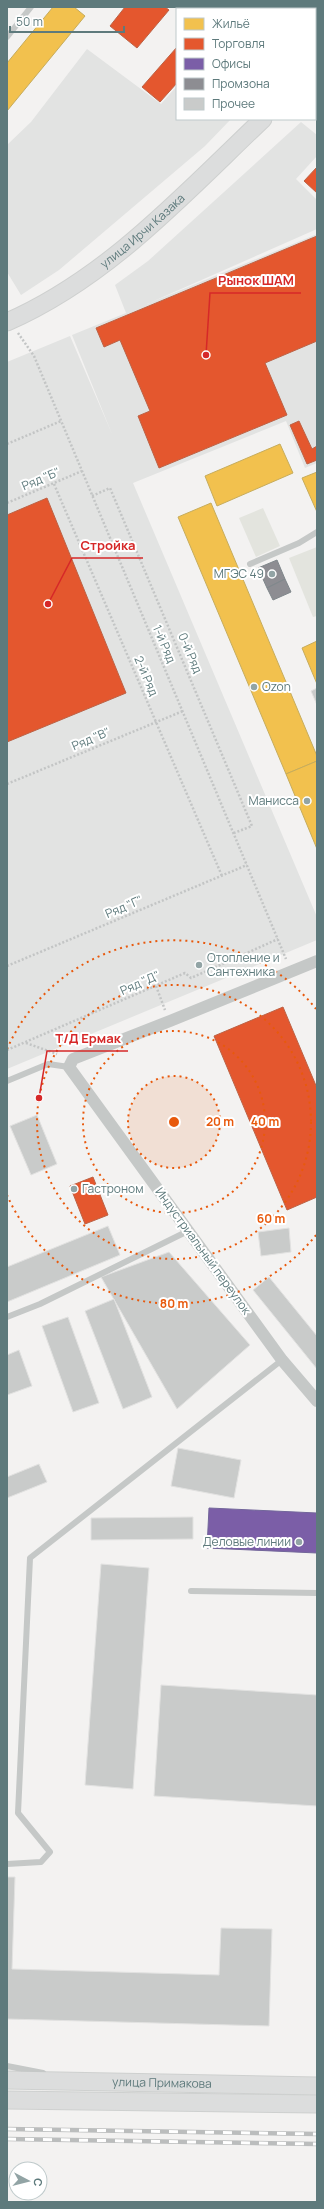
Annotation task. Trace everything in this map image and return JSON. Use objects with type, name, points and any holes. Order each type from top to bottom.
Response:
[{"type":"main road","name":"улица Ирчи Казака","points":[[8,319],[55,298],[128,247],[262,120]]},
{"type":"main road","name":"улица Примакова","points":[[7,2080],[87,2091],[317,2104]]},
{"type":"main road","name":"улица Примакова","points":[[7,2100],[87,2091],[317,2086]]},
{"type":"street","points":[[71,1063],[317,961]]},
{"type":"street","name":"Индустриальный переулок","points":[[71,1063],[188,1231],[282,1360],[317,1402]]},
{"type":"lane","points":[[7,37],[31,7]]},
{"type":"lane","points":[[250,564],[299,543],[317,532]]},
{"type":"lane","points":[[7,1081],[48,1064],[71,1063]]},
{"type":"lane","points":[[7,1317],[40,1304],[188,1231]]},
{"type":"lane","points":[[7,1864],[41,1862],[50,1852],[18,1813],[30,1558],[282,1360]]},
{"type":"lane","points":[[191,1591],[317,1594]]},
{"type":"lane","points":[[7,2066],[87,2091]]},
{"type":"path","name":"1-й Ряд","points":[[8,319],[34,356],[248,865],[291,972]]},
{"type":"path","points":[[7,444],[61,421]]},
{"type":"path","name":"Ряд \"Б\"","points":[[7,503],[82,472]]},
{"type":"path","name":"2-й Ряд","points":[[54,484],[222,876]]},
{"type":"path","name":"0-й Ряд","points":[[92,496],[110,488],[252,826],[234,833]]},
{"type":"path","name":"Ряд \"В\"","points":[[7,784],[183,711]]},
{"type":"path","name":"Ряд \"Г\"","points":[[7,966],[248,865]]},
{"type":"path","name":"Ряд \"Д\"","points":[[7,1050],[185,973],[191,978],[278,939]]},
{"type":"path","points":[[156,986],[170,1021]]},
{"type":"path","points":[[25,1043],[71,1063]]},
{"type":"shaded area","points":[[87,49],[161,104],[176,87],[176,120],[230,120],[205,146],[59,270],[21,295],[7,272],[7,145],[31,122]]},
{"type":"shaded area","points":[[301,122],[317,135],[317,156],[296,179],[317,200],[317,229],[147,304],[317,234],[317,463],[305,468],[286,421],[133,483],[317,917],[317,940],[7,1069],[7,362],[70,336],[112,434],[72,335],[126,313],[115,285],[148,261]]},
{"type":"shaded area","points":[[263,508],[280,546],[256,557],[239,518]]},
{"type":"shaded area","points":[[317,547],[317,616],[313,617],[289,558]]},
{"type":"building: Жильё","points":[[53,7],[74,7],[85,16],[7,111],[7,63]]},
{"type":"building: Жильё","points":[[280,444],[293,473],[217,506],[205,476]]},
{"type":"building: Жильё","points":[[317,472],[317,512],[302,478]]},
{"type":"building: Жильё","points":[[211,503],[317,756],[317,761],[286,774],[178,517]]},
{"type":"building: Жильё","points":[[317,641],[317,684],[302,648]]},
{"type":"building: Жильё","points":[[317,761],[317,849],[286,774]]},
{"type":"building: Торговля","points":[[125,7],[165,7],[169,10],[137,48],[110,26]]},
{"type":"building: Торговля","points":[[176,48],[176,84],[160,102],[142,87]]},
{"type":"building: Торговля","points":[[317,167],[317,193],[304,181]]},
{"type":"building: Торговля","points":[[317,236],[317,341],[265,363],[287,415],[159,468],[138,416],[150,411],[120,340],[104,347],[96,328]]},
{"type":"building: Торговля","points":[[299,421],[312,449],[317,446],[317,460],[307,464],[290,425]]},
{"type":"building: Торговля","points":[[47,498],[126,693],[7,742],[7,515]]},
{"type":"building: Торговля","points":[[283,1007],[317,1088],[317,1197],[287,1210],[214,1036]]},
{"type":"building: Торговля","points":[[93,1177],[108,1215],[85,1224],[70,1186]]},
{"type":"building: Офисы","points":[[209,1508],[317,1513],[317,1553],[207,1548]]},
{"type":"building: Промзона","name":"МГЭС 49","points":[[277,560],[285,579],[267,588],[258,568]]},
{"type":"building: Промзона","points":[[285,579],[291,592],[273,600],[267,588]]},
{"type":"building: Прочее","points":[[317,688],[317,705],[311,691]]},
{"type":"building: Прочее","points":[[37,1115],[57,1164],[31,1175],[10,1126]]},
{"type":"building: Прочее","points":[[108,1226],[120,1255],[7,1302],[7,1267]]},
{"type":"building: Прочее","points":[[289,1228],[291,1252],[261,1256],[258,1232]]},
{"type":"building: Прочее","points":[[169,1252],[250,1345],[177,1409],[101,1277]]},
{"type":"building: Прочее","points":[[269,1277],[317,1336],[317,1369],[253,1290]]},
{"type":"building: Прочее","points":[[114,1299],[152,1397],[123,1409],[85,1311]]},
{"type":"building: Прочее","points":[[68,1317],[99,1403],[73,1412],[42,1326]]},
{"type":"building: Прочее","points":[[19,1350],[32,1386],[7,1395],[7,1355]]},
{"type":"building: Прочее","points":[[178,1448],[241,1460],[234,1498],[171,1486]]},
{"type":"building: Прочее","points":[[39,1464],[47,1482],[7,1498],[7,1477]]},
{"type":"building: Прочее","points":[[193,1517],[193,1539],[91,1540],[91,1518]]},
{"type":"building: Прочее","points":[[101,1564],[149,1568],[133,1789],[85,1785]]},
{"type":"building: Прочее","points":[[161,1685],[317,1695],[317,1806],[154,1796]]},
{"type":"building: Прочее","points":[[7,1877],[15,1877],[12,1969],[219,1975],[221,1928],[272,1929],[269,2026],[7,2019]]},
{"type":"railway","points":[[7,2129],[317,2134]]},
{"type":"railway","points":[[7,2139],[317,2144]]},
{"type":"place","name":"Рынок ШАМ","points":[[206,355]]},
{"type":"place","name":"МГЭС 49","points":[[272,574]]},
{"type":"place","name":"Стройка","points":[[48,604]]},
{"type":"place","name":"Ozon","points":[[254,687]]},
{"type":"place","name":"Манисса","points":[[307,801]]},
{"type":"place","name":"Отопление и Сантехника","points":[[199,965]]},
{"type":"place","name":"Т/Д Ермак","points":[[39,1098]]},
{"type":"place","name":"Гастроном","points":[[74,1189]]},
{"type":"place","name":"Деловые линии","points":[[299,1542]]}]
